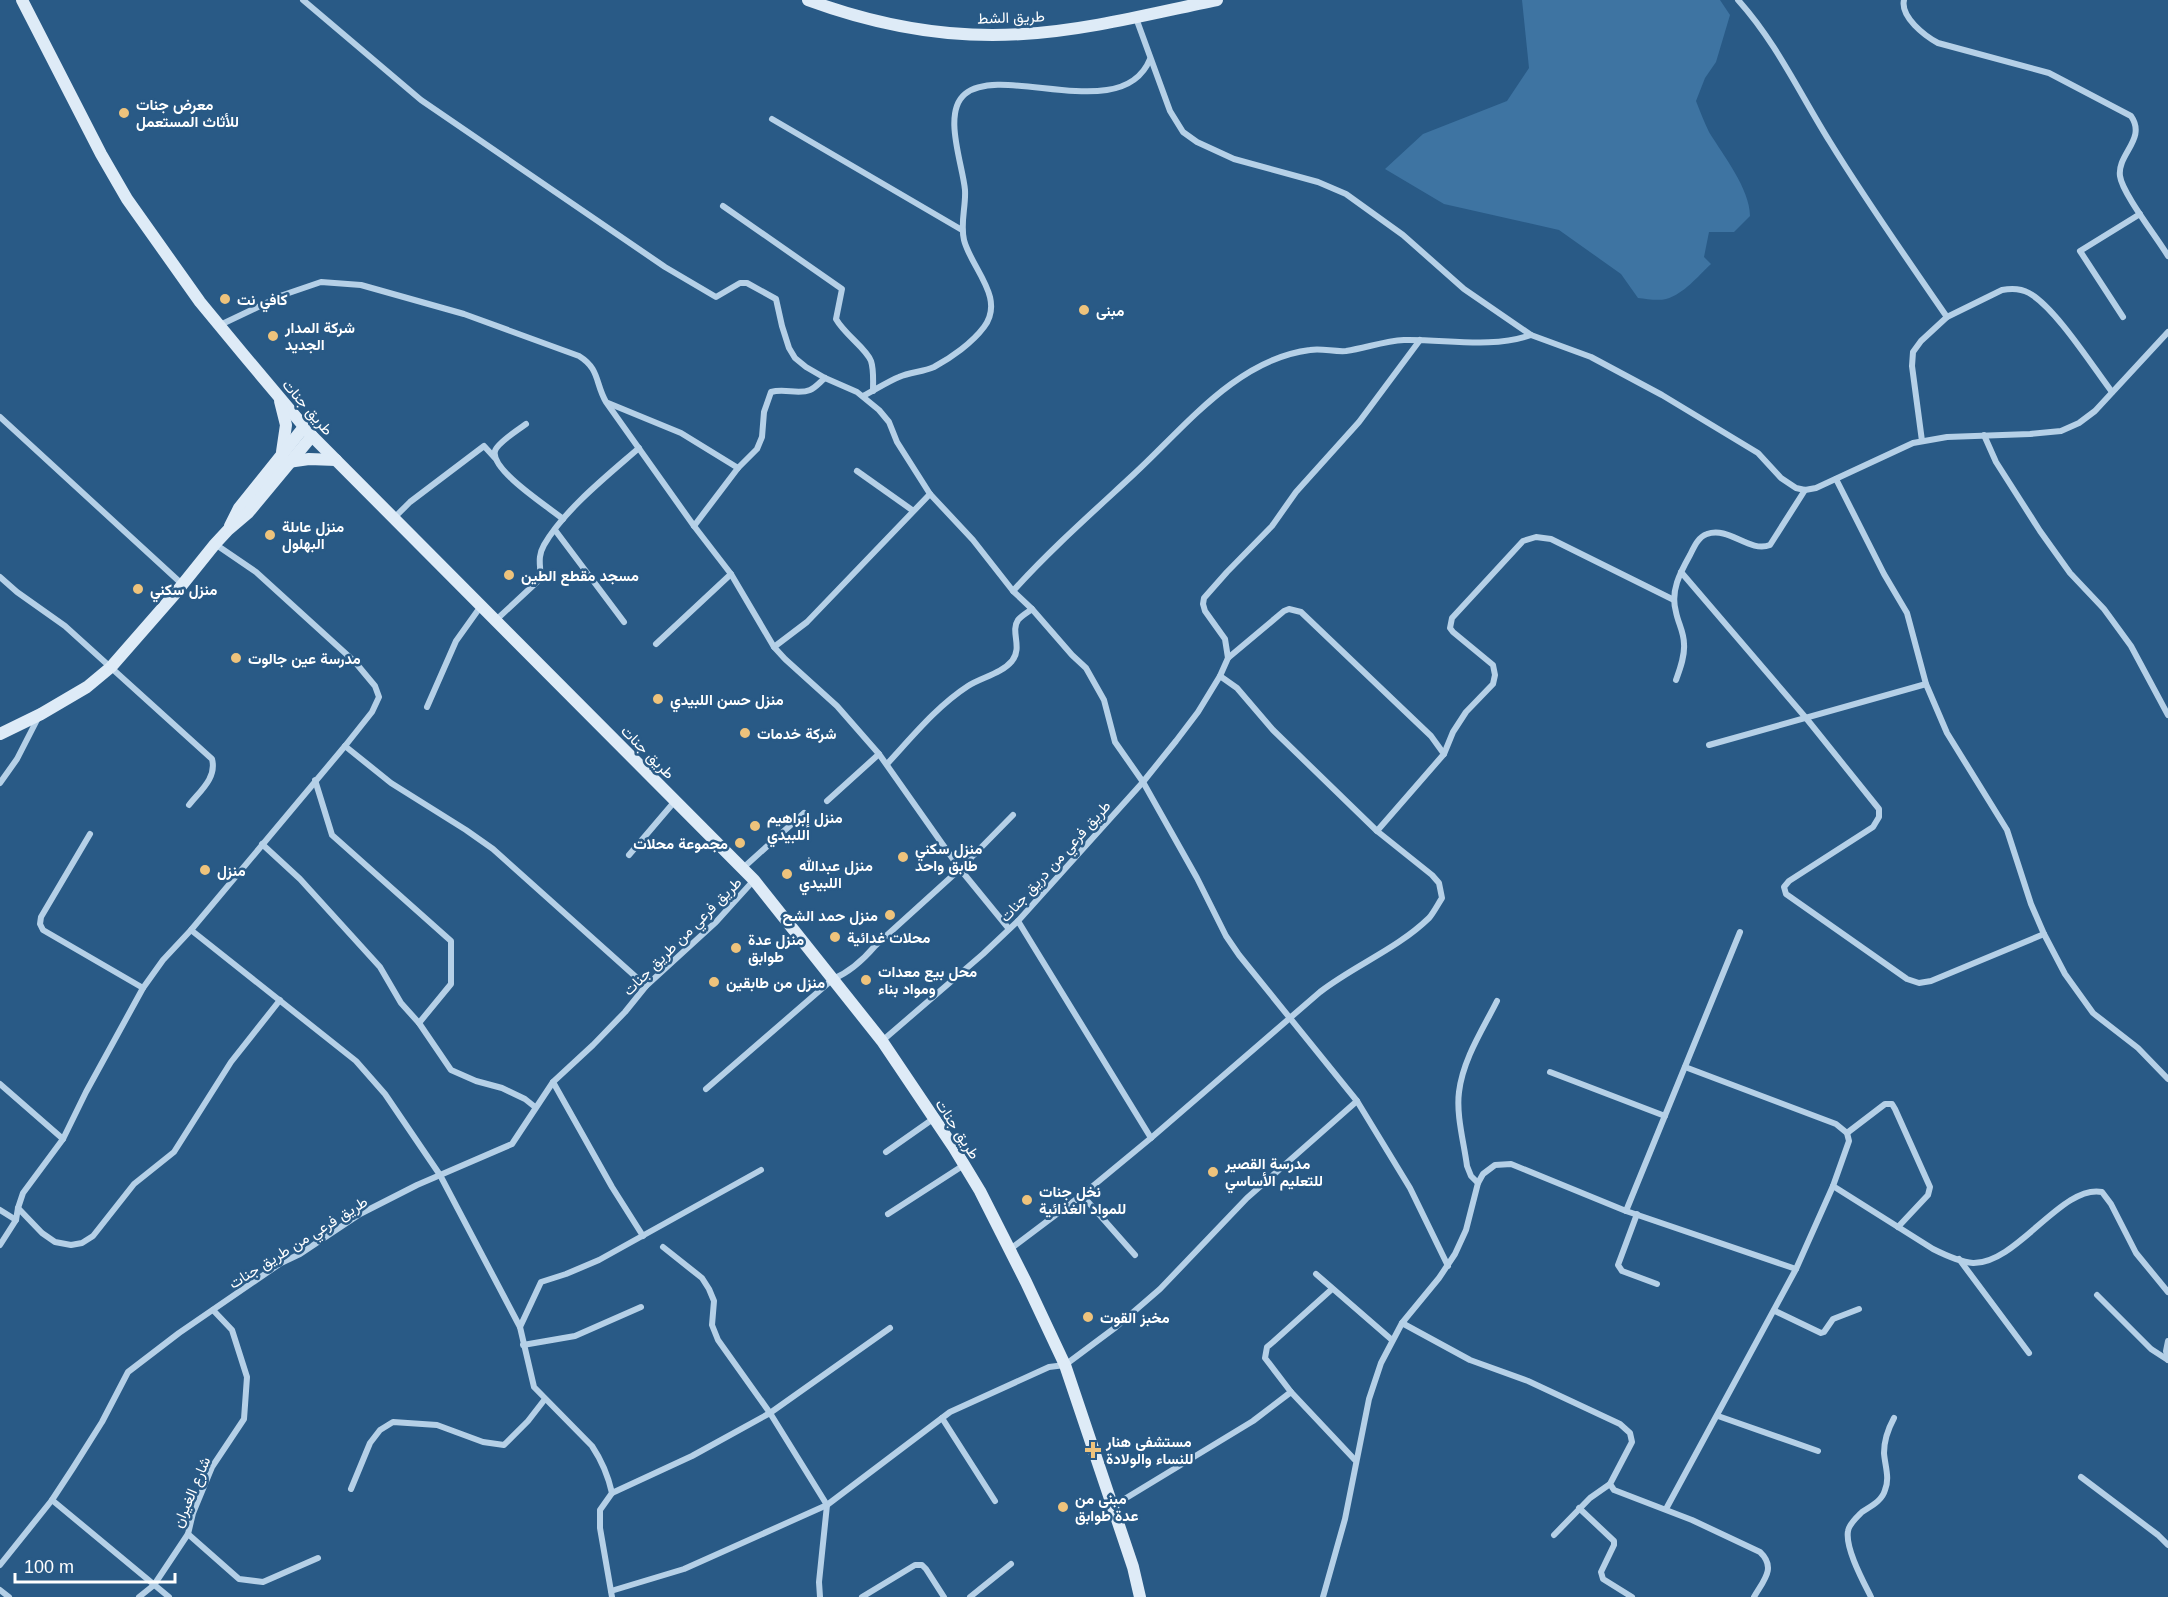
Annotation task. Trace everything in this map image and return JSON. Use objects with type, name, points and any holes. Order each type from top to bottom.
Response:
[{"type":"street","name":"طريق جنات","points":[[22,0],[127,199],[149,232],[220,325],[279,397],[336,460],[743,868],[882,1041],[964,1165],[1009,1250],[1065,1365],[1133,1567],[1140,1597]]},
{"type":"street","points":[[303,0],[421,100],[665,267],[716,297],[740,283],[747,283],[776,299],[785,337],[795,358],[825,378],[849,387],[863,396],[889,422],[897,442],[930,494],[973,540],[1013,591],[1086,668],[1104,700],[1115,742],[1143,782],[1197,878],[1226,936],[1356,1101],[1410,1188],[1448,1266]]},
{"type":"street","name":"طريق الشط","points":[[808,0],[878,21],[953,33],[1031,33],[1136,18],[1217,0]]},
{"type":"street","points":[[1738,0],[1755,18],[1771,41],[1841,160],[1947,317]]},
{"type":"street","points":[[1904,0],[1904,9],[1907,14],[1930,38],[1938,43],[2049,73],[2131,116],[2136,128],[2135,137],[2121,166],[2119,176],[2168,256]]},
{"type":"street","points":[[1136,18],[1170,111],[1183,132],[1197,142],[1234,159],[1318,182],[1346,194],[1403,235],[1464,289],[1531,335],[1591,357],[1662,395],[1758,453],[1787,483],[1804,490],[1816,488],[1922,441],[1984,435],[2030,434],[2067,429],[2085,420],[2168,332]]},
{"type":"street","points":[[863,396],[897,378],[934,367],[963,348],[984,327],[991,304],[989,290],[967,250],[962,230],[965,189],[954,126],[957,109],[964,94],[974,89],[990,86],[1076,91],[1119,86],[1136,79],[1145,71],[1150,58]]},
{"type":"street","points":[[772,119],[962,230]]},
{"type":"street","points":[[723,206],[842,289],[836,320],[845,333],[868,356],[872,366],[873,391]]},
{"type":"street","points":[[2123,317],[2080,251],[2140,213]]},
{"type":"street","points":[[220,325],[283,295],[321,282],[361,285],[464,314],[579,356],[588,362],[596,372],[606,402],[731,574],[774,647],[837,706],[879,754],[960,869],[1009,929]]},
{"type":"street","points":[[1922,441],[1911,358],[1917,345],[1947,317],[2002,290],[2016,289],[2036,297],[2059,321],[2112,392]]},
{"type":"street","points":[[1013,591],[1049,552],[1232,383],[1264,364],[1286,354],[1312,349],[1346,351],[1388,342],[1420,340],[1500,342],[1531,335]]},
{"type":"street","points":[[1228,658],[1225,639],[1205,611],[1204,598],[1272,526],[1296,492],[1359,422],[1420,340]]},
{"type":"street","points":[[694,526],[738,468],[757,448],[762,437],[764,412],[771,392],[781,389],[800,392],[811,390],[825,378]]},
{"type":"street","points":[[279,397],[286,425],[284,459]]},
{"type":"street","points":[[606,402],[681,433],[738,468]]},
{"type":"street","points":[[0,417],[182,584]]},
{"type":"street","points":[[495,458],[498,445],[526,424]]},
{"type":"street","points":[[2,730],[40,714],[87,687],[111,667],[215,544],[248,513],[284,459],[308,431]]},
{"type":"street","points":[[1984,435],[1996,462],[2046,540],[2070,573],[2104,609],[2131,645],[2168,715]]},
{"type":"street","points":[[395,517],[410,502],[484,446],[507,474],[527,493],[544,503],[563,519]]},
{"type":"street","points":[[496,621],[538,580],[541,575],[539,557],[563,519],[639,448]]},
{"type":"street","points":[[284,459],[336,460]]},
{"type":"street","points":[[857,471],[912,510]]},
{"type":"street","points":[[1836,479],[1884,574],[1907,613],[1926,684],[1947,733],[2007,830],[2021,878],[2044,934],[2065,974],[2093,1013],[2138,1048],[2168,1079]]},
{"type":"street","points":[[1677,680],[1685,646],[1674,600],[1675,591],[1681,572],[1697,542],[1711,533],[1724,534],[1764,548],[1770,545],[1804,490]]},
{"type":"street","points":[[774,647],[807,622],[912,510],[930,494]]},
{"type":"street","points":[[555,530],[624,622]]},
{"type":"street","points":[[1377,831],[1444,754],[1453,732],[1466,712],[1492,684],[1496,675],[1492,665],[1453,632],[1450,628],[1452,618],[1523,540],[1536,537],[1551,539],[1674,600]]},
{"type":"street","points":[[0,1245],[16,1220],[18,1208],[29,1182],[63,1139],[143,988],[163,960],[191,930],[345,746],[372,712],[379,697],[375,686],[355,662],[286,598],[255,572],[215,544]]},
{"type":"street","points":[[1681,572],[1877,805],[1879,817],[1873,827],[1789,881],[1784,887],[1788,896],[1907,979],[1919,983],[1931,981],[2044,934]]},
{"type":"street","points":[[656,644],[731,574]]},
{"type":"street","points":[[0,577],[65,626],[212,759],[214,767],[212,777],[189,805]]},
{"type":"street","points":[[427,707],[456,641],[481,606]]},
{"type":"street","points":[[887,764],[953,697],[969,685],[1004,668],[1012,660],[1017,653],[1016,627],[1018,621],[1032,609]]},
{"type":"street","points":[[1228,658],[1284,611],[1289,609],[1301,612],[1418,722],[1444,754]]},
{"type":"street","name":"طريق فرعي من دريق جنات","points":[[882,1041],[1018,921],[1143,782],[1198,712],[1228,658]]},
{"type":"street","points":[[1009,1250],[1082,1195],[1151,1138],[1290,1017],[1337,980],[1389,949],[1430,917],[1442,898],[1439,883],[1432,875],[1377,831],[1273,730],[1242,693],[1220,675]]},
{"type":"street","points":[[1709,745],[1926,684]]},
{"type":"street","points":[[0,783],[17,759],[40,714]]},
{"type":"street","points":[[345,746],[391,783],[493,849],[646,986]]},
{"type":"street","points":[[827,801],[879,754]]},
{"type":"street","points":[[315,780],[332,835],[451,941],[451,984],[419,1023]]},
{"type":"street","points":[[629,855],[675,801]]},
{"type":"street","points":[[743,868],[804,813]]},
{"type":"street","points":[[706,1089],[833,979],[843,975],[863,959],[874,946],[960,869],[1013,815]]},
{"type":"street","points":[[90,834],[40,917],[40,924],[43,930],[143,988]]},
{"type":"street","points":[[262,844],[300,879],[380,967],[401,1003],[419,1023],[451,1070],[476,1081],[502,1088],[525,1099],[535,1107]]},
{"type":"street","name":"طريق فرعي من طريق جنات","points":[[0,1565],[52,1500],[102,1422],[128,1372],[178,1333],[281,1263],[309,1249],[360,1215],[440,1175],[512,1144],[553,1082],[625,1012],[646,986],[716,922],[754,880]]},
{"type":"street","points":[[1018,921],[1151,1138]]},
{"type":"street","points":[[191,930],[356,1061],[385,1094],[440,1175],[520,1327],[534,1387],[578,1430],[600,1457],[609,1477],[612,1492]]},
{"type":"street","points":[[1626,1211],[1740,932]]},
{"type":"street","points":[[18,1208],[42,1233],[55,1242],[71,1245],[82,1243],[93,1236],[134,1184],[174,1152],[226,1070],[280,1000]]},
{"type":"street","points":[[1478,1183],[1471,1176],[1467,1166],[1459,1092],[1471,1051],[1497,1001]]},
{"type":"street","points":[[1666,1509],[1797,1269],[1848,1148],[1847,1133],[1836,1124],[1685,1067]]},
{"type":"street","points":[[1550,1072],[1665,1116]]},
{"type":"street","points":[[553,1082],[612,1187],[643,1236]]},
{"type":"street","points":[[0,1084],[63,1139]]},
{"type":"street","points":[[890,1328],[770,1413],[692,1456],[612,1492],[600,1510],[600,1528],[612,1594],[684,1569],[827,1505],[942,1418],[1049,1367],[1065,1365],[1116,1327],[1160,1289],[1247,1198],[1356,1101]]},
{"type":"street","points":[[1847,1133],[1885,1104],[1892,1104],[1895,1109],[1930,1187],[1928,1195],[1898,1227]]},
{"type":"street","points":[[886,1152],[933,1119]]},
{"type":"street","points":[[1323,1597],[1345,1519],[1369,1399],[1381,1363],[1402,1323],[1448,1266],[1466,1230],[1478,1183],[1490,1167],[1501,1163],[1512,1164],[1626,1211],[1797,1269]]},
{"type":"street","points":[[888,1215],[964,1165]]},
{"type":"street","points":[[520,1327],[541,1282],[599,1260],[761,1170]]},
{"type":"street","points":[[1833,1186],[1934,1249],[1972,1263],[1995,1257],[2023,1239],[2071,1200],[2096,1191],[2106,1196],[2136,1253],[2168,1292]]},
{"type":"street","points":[[1082,1195],[1135,1255]]},
{"type":"street","points":[[0,1210],[16,1220]]},
{"type":"street","points":[[1637,1214],[1618,1265],[1619,1269],[1657,1284]]},
{"type":"street","points":[[663,1247],[702,1278],[714,1300],[712,1325],[714,1334],[770,1413],[827,1505],[819,1582],[820,1597]]},
{"type":"street","points":[[1959,1259],[2029,1353]]},
{"type":"street","points":[[1316,1274],[1392,1340]]},
{"type":"street","points":[[1332,1289],[1273,1342],[1265,1352],[1265,1358],[1291,1392],[1355,1460]]},
{"type":"street","points":[[2097,1295],[2151,1349],[2168,1360]]},
{"type":"street","points":[[523,1345],[575,1336],[641,1307]]},
{"type":"street","points":[[1775,1311],[1821,1333],[1833,1319],[1859,1309]]},
{"type":"street","name":"شارع الغيران","points":[[139,1597],[154,1585],[188,1534],[193,1513],[212,1467],[244,1419],[247,1377],[232,1330],[213,1310]]},
{"type":"street","points":[[1402,1323],[1470,1360],[1528,1381],[1620,1424],[1629,1432],[1632,1442],[1610,1484],[1579,1508],[1554,1535]]},
{"type":"street","points":[[2168,1341],[2168,1360]]},
{"type":"street","points":[[1113,1506],[1254,1421],[1291,1392]]},
{"type":"street","points":[[351,1489],[370,1443],[380,1430],[393,1422],[436,1425],[483,1442],[504,1445],[528,1421],[545,1399]]},
{"type":"street","points":[[1718,1416],[1818,1451]]},
{"type":"street","points":[[942,1418],[994,1502]]},
{"type":"street","points":[[1870,1597],[1851,1551],[1848,1532],[1851,1523],[1880,1500],[1885,1492],[1888,1477],[1884,1452],[1885,1441],[1894,1418]]},
{"type":"street","points":[[2081,1477],[2168,1545]]},
{"type":"street","points":[[1610,1484],[1614,1490],[1666,1509],[1760,1552],[1768,1559],[1767,1576],[1754,1597]]},
{"type":"street","points":[[52,1500],[169,1597]]},
{"type":"street","points":[[1579,1508],[1614,1541],[1601,1572],[1603,1579],[1632,1597]]},
{"type":"street","points":[[188,1534],[239,1579],[263,1582],[318,1558]]},
{"type":"street","points":[[970,1597],[1011,1564]]},
{"type":"street","points":[[862,1597],[915,1565],[922,1565],[926,1569],[944,1597]]},
{"type":"street","points":[[0,1590],[9,1597]]},
{"type":"shaded area","points":[[1522,0],[1720,0],[1730,15],[1716,62],[1705,78],[1696,101],[1709,132],[1741,184],[1746,195],[1750,216],[1734,232],[1709,232],[1704,257],[1711,264],[1673,297],[1660,300],[1638,298],[1621,274],[1559,230],[1444,204],[1385,169],[1423,134],[1507,101],[1529,68]]},
{"type":"place","name":"معرض جنات للأثاث المستعمل","points":[[124,113]]},
{"type":"place","name":"كافي نت","points":[[225,299]]},
{"type":"place","name":"مبنى","points":[[1084,310]]},
{"type":"place","name":"شركة المدار الجديد","points":[[273,336]]},
{"type":"place","name":"منزل عاىلة البهلول","points":[[270,535]]},
{"type":"place","name":"مسجد مقطع الطين","points":[[509,575]]},
{"type":"place","name":"منزل سكني","points":[[138,589]]},
{"type":"place","name":"مدرسة عين جالوت","points":[[236,658]]},
{"type":"place","name":"منزل حسن اللبيدي","points":[[658,699]]},
{"type":"place","name":"شركة خدمات","points":[[745,733]]},
{"type":"place","name":"منزل إبراهيم اللبيدي","points":[[755,826]]},
{"type":"place","name":"مجموعة محلات","points":[[740,843]]},
{"type":"place","name":"منزل سكني طابق واحد","points":[[903,857]]},
{"type":"place","name":"منزل","points":[[205,870]]},
{"type":"place","name":"منزل عبدالله اللبيدي","points":[[787,874]]},
{"type":"place","name":"منزل حمد الشح","points":[[890,915]]},
{"type":"place","name":"محلات غدائية","points":[[835,937]]},
{"type":"place","name":"منزل عدة طوابق","points":[[736,948]]},
{"type":"place","name":"محل بيع معدات ومواد بناء","points":[[866,980]]},
{"type":"place","name":"منزل من طابقين","points":[[714,982]]},
{"type":"place","name":"مدرسة القصير للتعليم الأساسي","points":[[1213,1172]]},
{"type":"place","name":"نخل جنات للمواد الغذائية","points":[[1027,1200]]},
{"type":"place","name":"مخبز القوت","points":[[1088,1317]]},
{"type":"place","name":"مستشفى هنار للنساء والولادة","points":[[1093,1450]]},
{"type":"place","name":"مبنى من عدة طوابق","points":[[1063,1507]]}]
